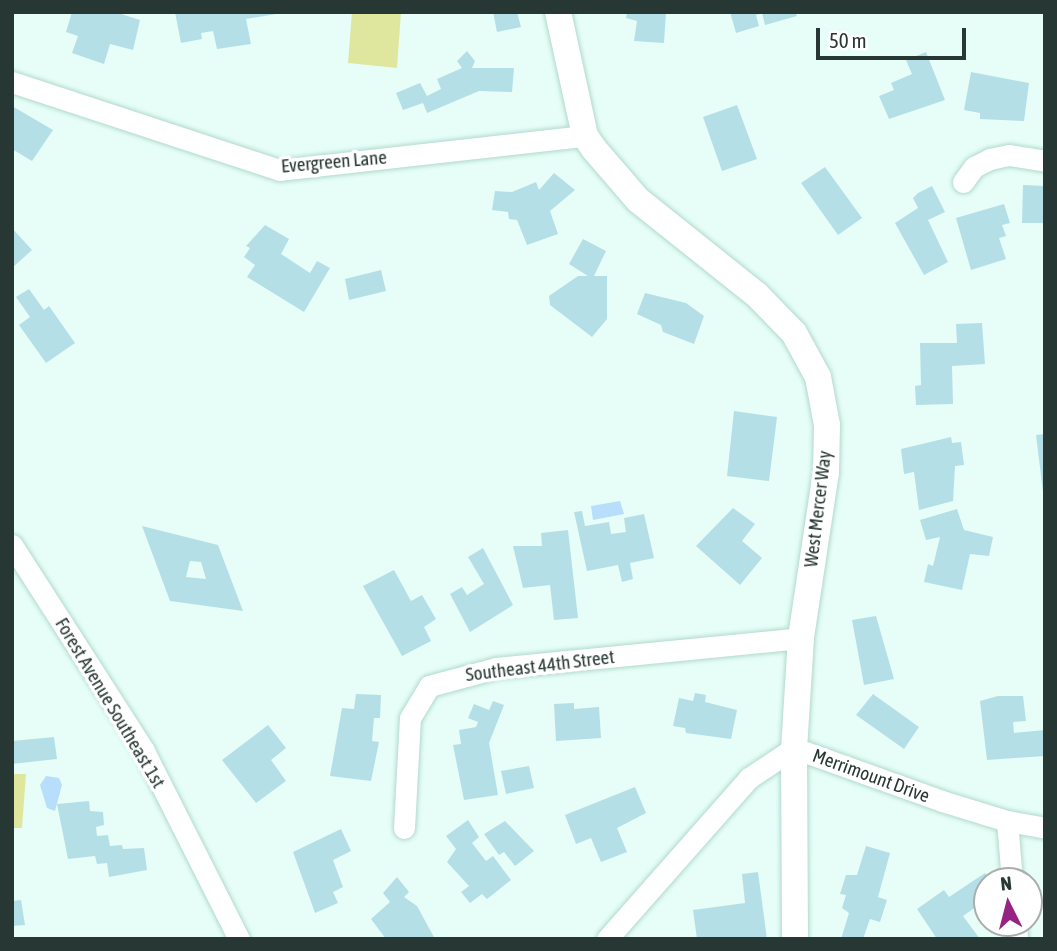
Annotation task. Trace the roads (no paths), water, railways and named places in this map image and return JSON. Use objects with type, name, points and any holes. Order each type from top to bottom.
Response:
[{"type":"street","name":"West Mercer Way","points":[[558,12],[585,136],[638,200],[757,295],[794,333],[818,377],[827,425],[826,472],[801,638],[794,748],[795,939]]},
{"type":"street","name":"Evergreen Lane","points":[[12,82],[280,170],[585,136]]},
{"type":"street","points":[[963,182],[974,167],[990,159],[1009,155],[1045,161]]},
{"type":"street","name":"Forest Avenue Southeast 1st","points":[[12,545],[144,751],[239,939]]},
{"type":"street","name":"Southeast 44th Street","points":[[404,828],[410,718],[429,686],[496,668],[801,638]]},
{"type":"street","name":"Merrimount Drive","points":[[607,939],[749,778],[794,748],[1007,821],[1045,828]]},
{"type":"street","points":[[1007,821],[1011,867]]},
{"type":"water","points":[[620,501],[624,514],[593,520],[591,506]]},
{"type":"water","points":[[46,776],[59,778],[62,785],[55,811],[47,808],[40,785]]}]
